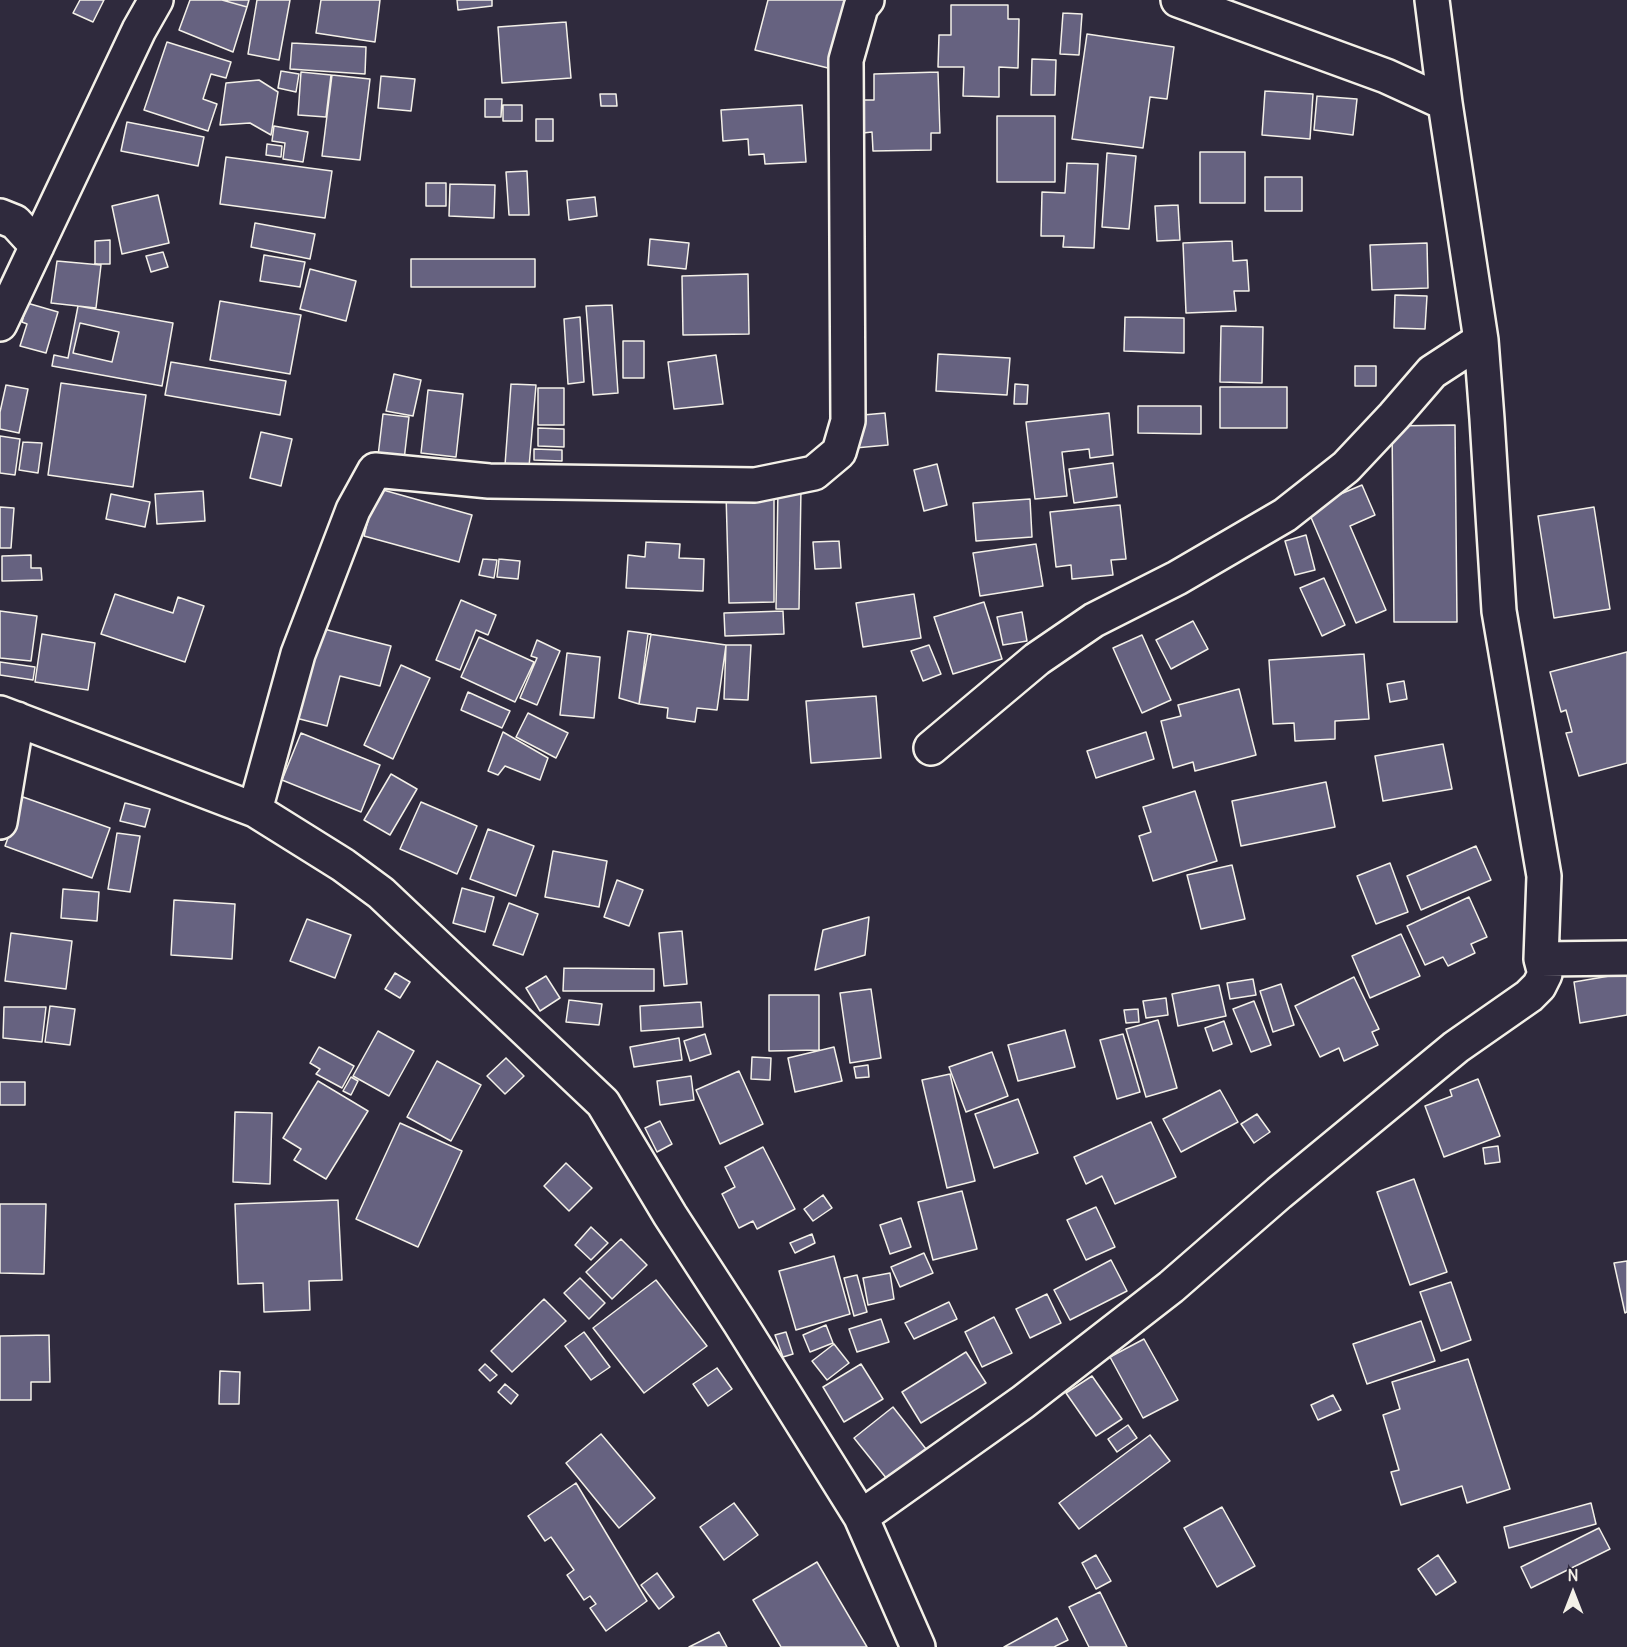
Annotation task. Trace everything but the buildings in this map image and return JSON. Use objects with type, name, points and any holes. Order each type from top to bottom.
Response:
[{"type":"street","points":[[0,324],[139,30],[156,0]]},
{"type":"street","points":[[255,810],[297,654],[352,510],[375,470],[489,481],[755,485],[814,473],[839,452],[848,421],[846,60],[861,7],[867,0]]},
{"type":"street","points":[[1178,0],[1386,76],[1445,103]]},
{"type":"street","points":[[861,1517],[1023,1402],[1171,1287],[1279,1193],[1456,1047],[1529,996],[1539,986],[1545,974],[1541,959],[1544,876],[1499,611],[1481,340],[1445,103],[1432,0]]},
{"type":"street","points":[[0,216],[15,222],[37,246]]},
{"type":"street","points":[[931,748],[1037,659],[1095,620],[1177,578],[1286,515],[1346,467],[1432,372],[1481,340]]},
{"type":"street","points":[[0,822],[8,716],[255,810],[343,865],[381,893],[603,1103],[670,1215],[861,1517],[918,1647]]},
{"type":"street","points":[[1541,959],[1627,958]]}]
